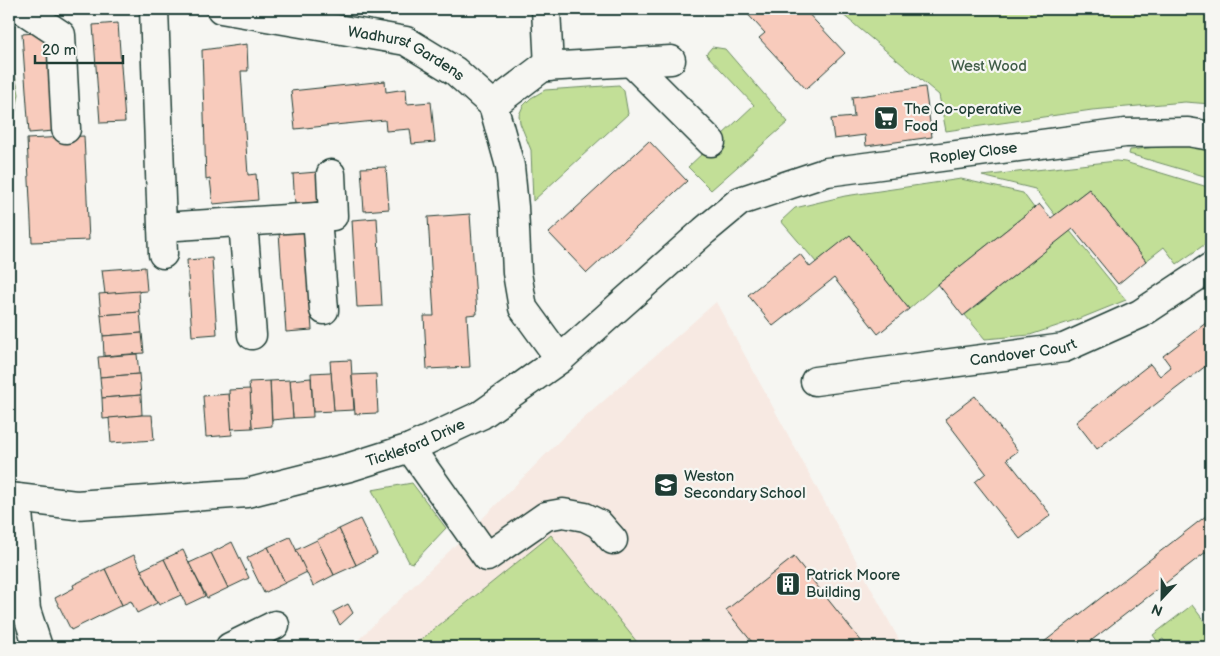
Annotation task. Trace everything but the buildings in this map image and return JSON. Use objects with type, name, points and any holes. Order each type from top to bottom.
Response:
[{"type":"street","points":[[22,9],[61,35],[66,129]]},
{"type":"street","points":[[154,9],[163,254]]},
{"type":"street","name":"Wadhurst Gardens","points":[[221,9],[406,41],[455,71],[493,105]]},
{"type":"street","points":[[546,9],[549,67]]},
{"type":"street","points":[[560,360],[523,308],[517,273],[510,166],[493,105],[543,67],[671,60]]},
{"type":"street","points":[[631,62],[711,142]]},
{"type":"street","name":"Ropley Close","points":[[740,202],[827,172],[1125,133],[1188,132],[1211,136]]},
{"type":"street","points":[[162,227],[333,216],[330,174]]},
{"type":"street","name":"Tickleford Drive","points":[[38,647],[26,610],[13,498],[76,505],[247,493],[350,467],[410,448],[481,415],[560,360],[704,231],[740,202]]},
{"type":"street","points":[[317,217],[324,310]]},
{"type":"street","points":[[243,222],[252,335]]},
{"type":"street","name":"Candover Court","points":[[815,381],[1064,348],[1140,314],[1211,267]]},
{"type":"street","points":[[410,448],[487,557],[546,516],[563,514],[585,518],[599,524],[613,540]]},
{"type":"street","points":[[230,647],[275,625]]},
{"type":"shaded area","name":"Weston Secondary School","points":[[716,302],[903,647],[351,647],[566,434]]},
{"type":"green space","name":"West Wood","points":[[836,9],[1211,9],[1211,104],[1185,102],[1092,110],[946,131],[939,95]]},
{"type":"green space","points":[[712,47],[725,49],[788,122],[711,190],[688,167],[754,105],[706,54]]},
{"type":"green space","points":[[9,48],[19,94],[12,131],[9,137]]},
{"type":"green space","points":[[619,85],[624,91],[628,114],[533,201],[531,150],[520,123],[519,115],[523,106],[531,98],[545,90]]},
{"type":"green space","points":[[1173,145],[1211,146],[1211,178],[1129,154],[1130,150]]},
{"type":"green space","points":[[1116,161],[1211,188],[1211,240],[1177,264],[1164,247],[1146,261],[1089,189],[1055,215],[1035,189],[982,176]]},
{"type":"green space","points":[[961,179],[1023,193],[1034,208],[909,309],[850,236],[816,262],[781,221],[795,208],[845,196]]},
{"type":"green space","points":[[1070,231],[1126,300],[1084,317],[1030,335],[985,339],[965,315]]},
{"type":"green space","points":[[412,483],[446,528],[413,563],[409,562],[372,490]]},
{"type":"green space","points":[[551,535],[641,647],[412,647]]},
{"type":"green space","points":[[1192,605],[1211,630],[1211,647],[1169,647],[1163,639],[1158,642],[1153,635]]},
{"type":"place","name":"The Co-operative Food","points":[[886,118]]},
{"type":"place","name":"Weston Secondary School","points":[[666,485]]},
{"type":"place","name":"Patrick Moore Building","points":[[788,584]]}]
